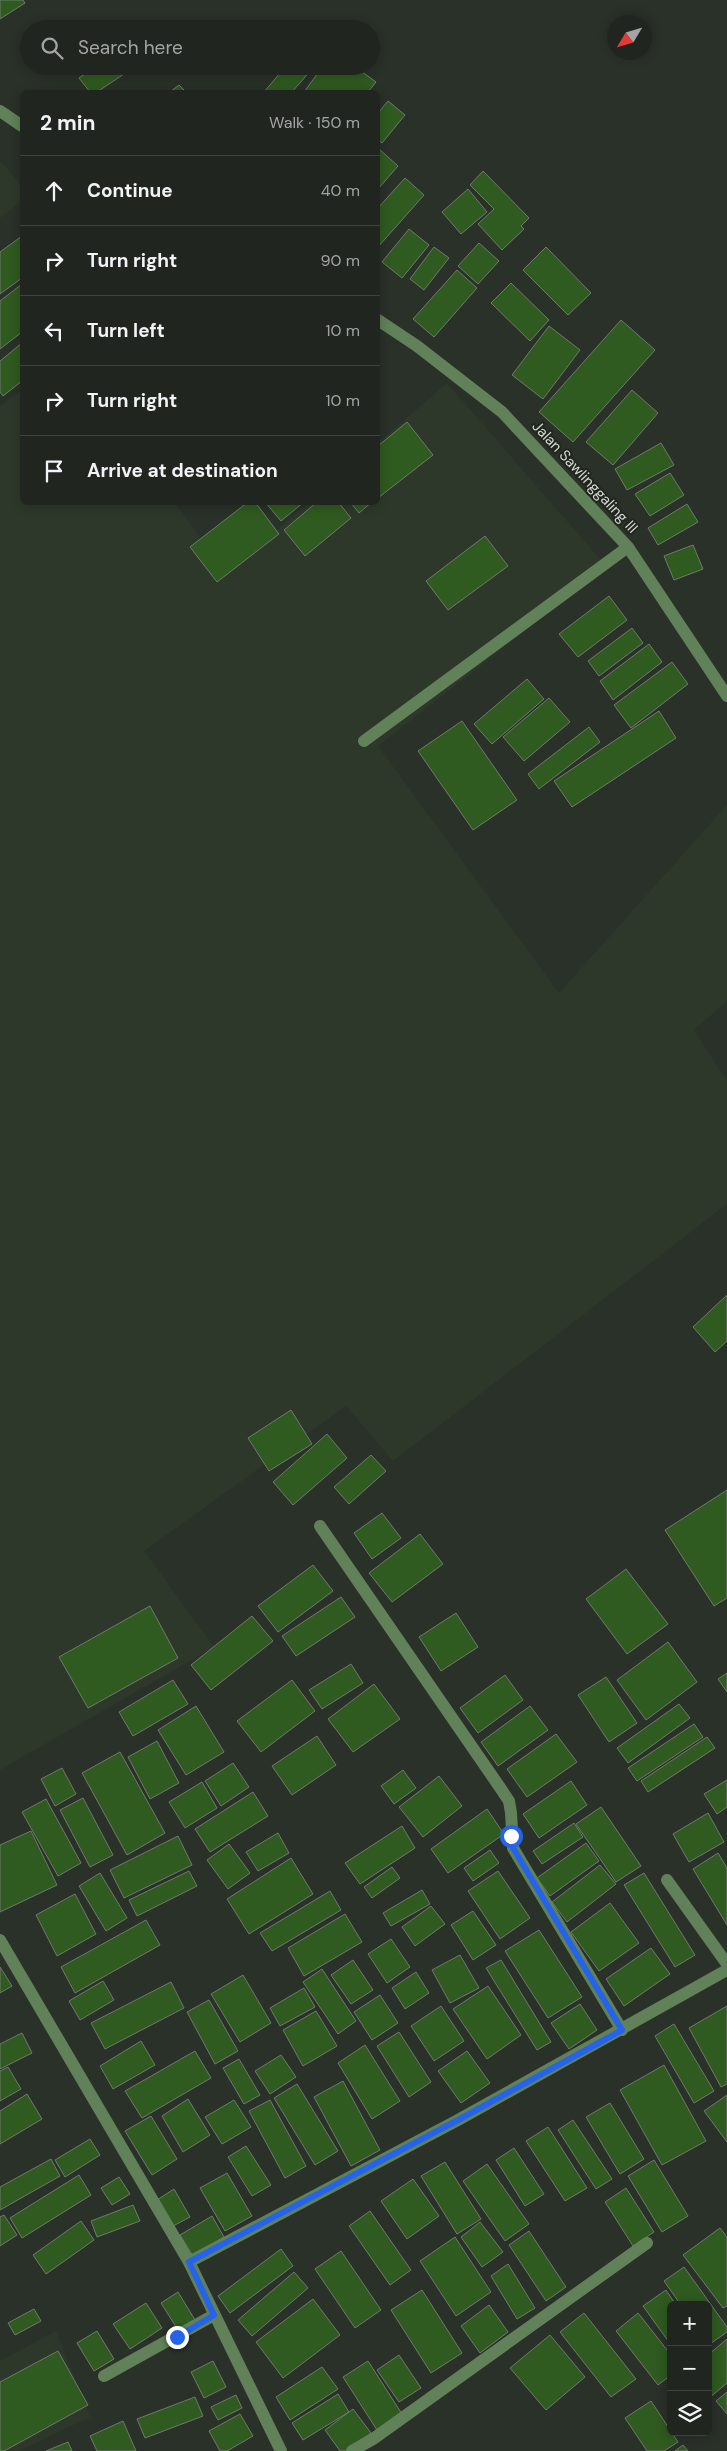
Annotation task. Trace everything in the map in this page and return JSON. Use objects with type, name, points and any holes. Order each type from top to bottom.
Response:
[{"type":"street","points":[[0,111],[20,125]]},
{"type":"street","name":"Jalan Sawlinggaling III","points":[[380,321],[417,346],[502,412],[628,547],[727,696]]},
{"type":"street","points":[[364,741],[628,547]]},
{"type":"street","points":[[320,1526],[502,1789],[509,1801],[513,1848],[622,2030]]},
{"type":"street","points":[[667,1880],[727,1964]]},
{"type":"street","points":[[0,1940],[189,2262],[281,2451]]},
{"type":"street","points":[[189,2262],[458,2120],[727,1970]]},
{"type":"street","points":[[352,2451],[647,2244]]},
{"type":"street","points":[[104,2376],[214,2315]]},
{"type":"shaded area","points":[[0,160],[20,184],[20,203],[0,218]]},
{"type":"shaded area","points":[[447,383],[607,567],[378,746],[559,993],[727,805],[727,1001],[694,1030],[727,1081],[727,1204],[393,1461],[346,1406],[144,1551],[214,1647],[0,1770],[0,406],[20,391],[20,505],[176,505],[226,573],[306,505],[380,505],[380,441]]},
{"type":"shaded area","points":[[56,2331],[90,2417],[19,2451],[0,2451],[0,2361]]},
{"type":"building","points":[[0,0],[23,0],[25,3],[0,19]]},
{"type":"building","points":[[83,75],[122,75],[100,90],[88,90],[79,78]]},
{"type":"building","points":[[278,75],[307,75],[294,90],[266,90]]},
{"type":"building","points":[[316,75],[366,75],[376,82],[370,90],[305,90]]},
{"type":"building","points":[[179,85],[184,90],[173,90]]},
{"type":"building","points":[[388,101],[405,115],[382,143],[380,142],[380,111]]},
{"type":"building","points":[[380,150],[398,166],[380,187]]},
{"type":"building","points":[[483,171],[529,218],[521,226],[524,229],[502,250],[478,224],[494,209],[470,185]]},
{"type":"building","points":[[405,178],[424,195],[380,245],[380,206]]},
{"type":"building","points":[[468,189],[487,212],[461,234],[442,212]]},
{"type":"building","points":[[409,229],[429,245],[402,278],[382,262]]},
{"type":"building","points":[[20,237],[20,279],[0,294],[0,252]]},
{"type":"building","points":[[479,243],[499,261],[478,284],[458,266]]},
{"type":"building","points":[[434,247],[449,258],[424,290],[410,279]]},
{"type":"building","points":[[546,247],[591,293],[568,315],[523,270]]},
{"type":"building","points":[[457,270],[477,288],[434,337],[413,319]]},
{"type":"building","points":[[511,283],[549,320],[530,341],[491,303]]},
{"type":"building","points":[[20,286],[20,334],[0,349],[0,301]]},
{"type":"building","points":[[621,320],[655,350],[573,442],[539,412]]},
{"type":"building","points":[[549,326],[580,350],[543,399],[512,375]]},
{"type":"building","points":[[20,345],[20,383],[3,396],[0,392],[0,361]]},
{"type":"building","points":[[632,390],[658,413],[613,465],[586,442]]},
{"type":"building","points":[[407,422],[433,455],[380,496],[380,444]]},
{"type":"building","points":[[661,443],[674,465],[627,490],[615,469]]},
{"type":"building","points":[[670,473],[684,495],[650,516],[635,494]]},
{"type":"building","points":[[687,504],[698,522],[658,545],[648,528]]},
{"type":"building","points":[[244,505],[257,505],[279,534],[217,582],[190,547]]},
{"type":"building","points":[[268,505],[300,505],[281,521]]},
{"type":"building","points":[[313,505],[340,505],[351,518],[305,556],[284,530]]},
{"type":"building","points":[[352,505],[368,505],[359,513]]},
{"type":"building","points":[[485,536],[508,566],[448,610],[426,581]]},
{"type":"building","points":[[693,545],[703,569],[674,580],[664,556]]},
{"type":"building","points":[[609,596],[627,620],[578,657],[559,634]]},
{"type":"building","points":[[632,628],[643,643],[599,676],[588,661]]},
{"type":"building","points":[[649,644],[662,662],[613,700],[600,681]]},
{"type":"building","points":[[672,662],[688,684],[631,728],[614,705]]},
{"type":"building","points":[[527,679],[544,699],[492,744],[474,724]]},
{"type":"building","points":[[549,698],[570,722],[524,761],[503,737]]},
{"type":"building","points":[[659,711],[676,738],[572,807],[554,781]]},
{"type":"building","points":[[462,721],[517,800],[473,830],[418,751]]},
{"type":"building","points":[[589,727],[600,742],[539,789],[528,774]]},
{"type":"building","points":[[727,1295],[727,1341],[715,1352],[693,1327]]},
{"type":"building","points":[[291,1410],[312,1444],[269,1471],[248,1438]]},
{"type":"building","points":[[327,1434],[347,1458],[293,1505],[273,1482]]},
{"type":"building","points":[[371,1455],[386,1471],[349,1504],[334,1487]]},
{"type":"building","points":[[727,1490],[727,1598],[714,1606],[665,1530]]},
{"type":"building","points":[[382,1513],[401,1538],[372,1559],[354,1533]]},
{"type":"building","points":[[420,1534],[443,1564],[392,1602],[369,1573]]},
{"type":"building","points":[[313,1565],[333,1591],[278,1632],[258,1606]]},
{"type":"building","points":[[626,1569],[668,1624],[627,1654],[586,1599]]},
{"type":"building","points":[[341,1597],[355,1617],[296,1656],[282,1636]]},
{"type":"building","points":[[150,1606],[178,1658],[88,1708],[59,1657]]},
{"type":"building","points":[[456,1613],[478,1647],[441,1671],[419,1637]]},
{"type":"building","points":[[252,1616],[273,1641],[211,1690],[191,1665]]},
{"type":"building","points":[[668,1642],[697,1682],[646,1720],[617,1680]]},
{"type":"building","points":[[351,1664],[363,1683],[322,1709],[309,1690]]},
{"type":"building","points":[[727,1673],[727,1692],[718,1679]]},
{"type":"building","points":[[505,1675],[523,1700],[478,1733],[460,1708]]},
{"type":"building","points":[[606,1677],[637,1723],[609,1742],[578,1695]]},
{"type":"building","points":[[173,1680],[188,1704],[133,1736],[119,1712]]},
{"type":"building","points":[[292,1680],[315,1711],[261,1752],[237,1721]]},
{"type":"building","points":[[374,1684],[400,1719],[353,1752],[328,1719]]},
{"type":"building","points":[[679,1704],[690,1718],[628,1763],[617,1748]]},
{"type":"building","points":[[196,1706],[224,1752],[186,1775],[158,1730]]},
{"type":"building","points":[[530,1706],[548,1730],[498,1766],[481,1742]]},
{"type":"building","points":[[694,1724],[703,1737],[637,1781],[628,1768]]},
{"type":"building","points":[[556,1734],[577,1762],[527,1797],[507,1769]]},
{"type":"building","points":[[317,1736],[336,1765],[292,1795],[272,1766]]},
{"type":"building","points":[[707,1737],[715,1748],[648,1792],[641,1781]]},
{"type":"building","points":[[157,1741],[179,1783],[150,1799],[128,1757]]},
{"type":"building","points":[[120,1752],[165,1833],[127,1855],[82,1773]]},
{"type":"building","points":[[233,1763],[249,1787],[221,1806],[205,1781]]},
{"type":"building","points":[[62,1768],[76,1794],[55,1806],[41,1779]]},
{"type":"building","points":[[403,1770],[416,1788],[394,1804],[381,1786]]},
{"type":"building","points":[[439,1776],[462,1806],[423,1837],[399,1807]]},
{"type":"building","points":[[727,1780],[727,1807],[717,1814],[704,1794]]},
{"type":"building","points":[[571,1781],[587,1805],[539,1838],[523,1814]]},
{"type":"building","points":[[202,1782],[217,1808],[185,1828],[169,1802]]},
{"type":"building","points":[[253,1792],[268,1816],[210,1852],[195,1829]]},
{"type":"building","points":[[83,1798],[113,1855],[90,1867],[60,1810]]},
{"type":"building","points":[[46,1799],[81,1863],[58,1876],[22,1812]]},
{"type":"building","points":[[601,1807],[641,1866],[616,1882],[576,1824]]},
{"type":"building","points":[[487,1809],[504,1834],[448,1873],[431,1849]]},
{"type":"building","points":[[708,1813],[724,1842],[689,1862],[673,1834]]},
{"type":"building","points":[[574,1823],[583,1837],[542,1864],[533,1851]]},
{"type":"building","points":[[402,1826],[415,1848],[360,1884],[345,1863]]},
{"type":"building","points":[[31,1831],[57,1885],[0,1912],[0,1845]]},
{"type":"building","points":[[278,1833],[289,1853],[258,1871],[246,1852]]},
{"type":"building","points":[[178,1836],[192,1865],[124,1898],[110,1870]]},
{"type":"building","points":[[586,1843],[599,1861],[550,1896],[537,1878]]},
{"type":"building","points":[[229,1844],[250,1873],[228,1889],[207,1860]]},
{"type":"building","points":[[490,1850],[499,1863],[473,1881],[464,1868]]},
{"type":"building","points":[[718,1853],[727,1868],[727,1925],[693,1869]]},
{"type":"building","points":[[291,1858],[313,1894],[249,1934],[227,1899]]},
{"type":"building","points":[[600,1865],[616,1884],[567,1922],[552,1902]]},
{"type":"building","points":[[392,1867],[400,1878],[372,1898],[364,1887]]},
{"type":"building","points":[[189,1871],[197,1886],[137,1916],[129,1900]]},
{"type":"building","points":[[498,1871],[530,1918],[500,1939],[468,1891]]},
{"type":"building","points":[[100,1873],[127,1918],[106,1931],[79,1886]]},
{"type":"building","points":[[644,1873],[695,1955],[675,1967],[624,1885]]},
{"type":"building","points":[[422,1890],[430,1904],[391,1926],[383,1913]]},
{"type":"building","points":[[330,1891],[341,1910],[272,1951],[260,1933]]},
{"type":"building","points":[[75,1894],[96,1934],[57,1956],[36,1915]]},
{"type":"building","points":[[610,1903],[639,1943],[599,1971],[571,1932]]},
{"type":"building","points":[[431,1906],[445,1924],[415,1946],[402,1927]]},
{"type":"building","points":[[473,1911],[496,1945],[473,1960],[451,1925]]},
{"type":"building","points":[[345,1914],[362,1942],[304,1976],[288,1948]]},
{"type":"building","points":[[146,1920],[160,1945],[75,1993],[61,1967]]},
{"type":"building","points":[[539,1930],[582,1997],[548,2018],[505,1951]]},
{"type":"building","points":[[391,1939],[410,1967],[387,1983],[368,1954]]},
{"type":"building","points":[[651,1948],[670,1974],[624,2006],[606,1979]]},
{"type":"building","points":[[460,1955],[479,1988],[450,2003],[432,1970]]},
{"type":"building","points":[[353,1960],[373,1990],[351,2004],[331,1975]]},
{"type":"building","points":[[501,1960],[551,2042],[537,2050],[486,1968]]},
{"type":"building","points":[[0,1967],[12,1986],[0,1993]]},
{"type":"building","points":[[322,1969],[356,2021],[338,2034],[303,1982]]},
{"type":"building","points":[[416,1972],[429,1993],[405,2009],[392,1988]]},
{"type":"building","points":[[243,1975],[271,2023],[240,2042],[211,1994]]},
{"type":"building","points":[[103,1981],[114,2000],[80,2020],[69,2001]]},
{"type":"building","points":[[171,1982],[184,2008],[105,2049],[91,2023]]},
{"type":"building","points":[[488,1986],[521,2035],[487,2059],[453,2009]]},
{"type":"building","points":[[304,1988],[315,2007],[280,2026],[270,2008]]},
{"type":"building","points":[[380,1995],[398,2023],[372,2040],[354,2012]]},
{"type":"building","points":[[209,2000],[238,2051],[215,2064],[187,2012]]},
{"type":"building","points":[[580,2004],[597,2030],[569,2049],[551,2023]]},
{"type":"building","points":[[441,2006],[464,2041],[434,2061],[411,2026]]},
{"type":"building","points":[[727,2006],[727,2084],[721,2087],[689,2028]]},
{"type":"building","points":[[316,2011],[337,2046],[303,2066],[283,2030]]},
{"type":"building","points":[[674,2024],[714,2091],[694,2103],[655,2036]]},
{"type":"building","points":[[399,2032],[431,2082],[409,2097],[377,2046]]},
{"type":"building","points":[[22,2033],[32,2053],[0,2069],[0,2044]]},
{"type":"building","points":[[141,2041],[155,2065],[113,2089],[100,2066]]},
{"type":"building","points":[[365,2045],[400,2101],[372,2119],[338,2063]]},
{"type":"building","points":[[195,2051],[211,2078],[142,2118],[125,2091]]},
{"type":"building","points":[[467,2051],[490,2083],[461,2103],[438,2071]]},
{"type":"building","points":[[281,2055],[296,2077],[270,2094],[255,2071]]},
{"type":"building","points":[[239,2059],[260,2095],[244,2104],[223,2068]]},
{"type":"building","points":[[664,2065],[706,2141],[662,2165],[620,2090]]},
{"type":"building","points":[[8,2067],[21,2089],[0,2101],[0,2071]]},
{"type":"building","points":[[343,2081],[380,2150],[351,2166],[314,2097]]},
{"type":"building","points":[[297,2084],[338,2151],[315,2165],[274,2098]]},
{"type":"building","points":[[27,2094],[42,2119],[0,2144],[0,2111]]},
{"type":"building","points":[[727,2095],[727,2142],[704,2111]]},
{"type":"building","points":[[188,2099],[210,2135],[183,2152],[162,2116]]},
{"type":"building","points":[[234,2100],[251,2127],[222,2144],[205,2117]]},
{"type":"building","points":[[270,2100],[306,2166],[285,2178],[249,2111]]},
{"type":"building","points":[[610,2103],[644,2159],[620,2174],[586,2117]]},
{"type":"building","points":[[151,2116],[177,2159],[152,2175],[125,2131]]},
{"type":"building","points":[[573,2120],[612,2179],[596,2189],[558,2130]]},
{"type":"building","points":[[548,2127],[587,2188],[565,2201],[526,2141]]},
{"type":"building","points":[[90,2139],[100,2155],[65,2177],[55,2160]]},
{"type":"building","points":[[246,2146],[271,2185],[252,2196],[228,2157]]},
{"type":"building","points":[[514,2148],[544,2194],[525,2206],[496,2160]]},
{"type":"building","points":[[51,2159],[60,2176],[0,2210],[0,2187]]},
{"type":"building","points":[[654,2160],[688,2216],[662,2232],[628,2176]]},
{"type":"building","points":[[445,2162],[481,2219],[457,2234],[421,2176]]},
{"type":"building","points":[[487,2164],[529,2224],[505,2241],[463,2181]]},
{"type":"building","points":[[227,2173],[252,2216],[225,2231],[200,2188]]},
{"type":"building","points":[[79,2175],[91,2195],[22,2238],[10,2218]]},
{"type":"building","points":[[119,2177],[130,2194],[112,2205],[101,2188]]},
{"type":"building","points":[[413,2179],[439,2216],[407,2239],[381,2201]]},
{"type":"building","points":[[626,2188],[654,2232],[633,2246],[605,2202]]},
{"type":"building","points":[[174,2189],[190,2217],[173,2226],[157,2200]]},
{"type":"building","points":[[133,2205],[140,2221],[97,2237],[91,2221]]},
{"type":"building","points":[[370,2211],[411,2270],[390,2285],[349,2226]]},
{"type":"building","points":[[4,2215],[17,2235],[0,2246],[0,2217]]},
{"type":"building","points":[[212,2216],[224,2237],[193,2256],[180,2235]]},
{"type":"building","points":[[81,2221],[94,2240],[46,2274],[33,2255]]},
{"type":"building","points":[[480,2222],[503,2252],[482,2267],[461,2237]]},
{"type":"building","points":[[720,2228],[727,2237],[727,2306],[723,2308],[683,2255]]},
{"type":"building","points":[[529,2231],[566,2287],[546,2301],[509,2245]]},
{"type":"building","points":[[455,2237],[491,2292],[456,2316],[420,2261]]},
{"type":"building","points":[[281,2249],[293,2266],[230,2313],[218,2296]]},
{"type":"building","points":[[341,2251],[381,2310],[355,2328],[315,2269]]},
{"type":"building","points":[[508,2264],[535,2308],[517,2319],[491,2276]]},
{"type":"building","points":[[684,2267],[708,2301],[678,2301],[664,2281]]},
{"type":"building","points":[[294,2272],[308,2288],[252,2336],[238,2320]]},
{"type":"building","points":[[422,2290],[462,2353],[431,2373],[391,2310]]},
{"type":"building","points":[[666,2290],[673,2301],[667,2301],[667,2339],[643,2306]]},
{"type":"building","points":[[178,2292],[195,2320],[178,2330],[161,2303]]},
{"type":"building","points":[[313,2299],[340,2335],[283,2378],[256,2342]]},
{"type":"building","points":[[146,2303],[162,2328],[130,2349],[113,2324]]},
{"type":"building","points":[[489,2305],[508,2332],[480,2353],[461,2326]]},
{"type":"building","points":[[712,2306],[727,2327],[727,2332],[712,2343]]},
{"type":"building","points":[[34,2309],[41,2321],[15,2335],[8,2323]]},
{"type":"building","points":[[584,2313],[636,2379],[611,2397],[560,2332]]},
{"type":"building","points":[[638,2313],[667,2350],[667,2378],[658,2385],[616,2331]]},
{"type":"building","points":[[97,2331],[114,2359],[94,2371],[77,2343]]},
{"type":"building","points":[[550,2335],[585,2377],[546,2410],[510,2368]]},
{"type":"building","points":[[727,2339],[727,2383],[712,2396],[712,2391],[712,2352]]},
{"type":"building","points":[[58,2351],[88,2405],[4,2451],[0,2451],[0,2382]]},
{"type":"building","points":[[399,2355],[421,2388],[399,2402],[377,2370]]},
{"type":"building","points":[[213,2361],[226,2387],[204,2398],[191,2372]]},
{"type":"building","points":[[368,2361],[402,2414],[377,2430],[343,2377]]},
{"type":"building","points":[[322,2367],[338,2389],[290,2420],[276,2397]]},
{"type":"building","points":[[727,2392],[727,2414],[716,2401]]},
{"type":"building","points":[[338,2394],[349,2412],[303,2440],[292,2423]]},
{"type":"building","points":[[236,2395],[242,2408],[218,2420],[211,2407]]},
{"type":"building","points":[[195,2397],[203,2416],[145,2438],[137,2419]]},
{"type":"building","points":[[651,2401],[667,2425],[667,2436],[674,2436],[678,2442],[664,2451],[647,2451],[625,2418]]},
{"type":"building","points":[[353,2409],[371,2433],[346,2451],[340,2451],[325,2430]]},
{"type":"building","points":[[240,2414],[253,2436],[227,2451],[220,2451],[209,2431]]},
{"type":"building","points":[[123,2421],[136,2451],[97,2451],[90,2436]]},
{"type":"building","points":[[68,2442],[72,2451],[46,2451]]},
{"type":"building","points":[[683,2445],[688,2451],[675,2451]]},
{"type":"route","points":[[177,2337],[214,2315],[189,2262],[458,2120],[622,2030],[513,1848],[511,1836]]}]
